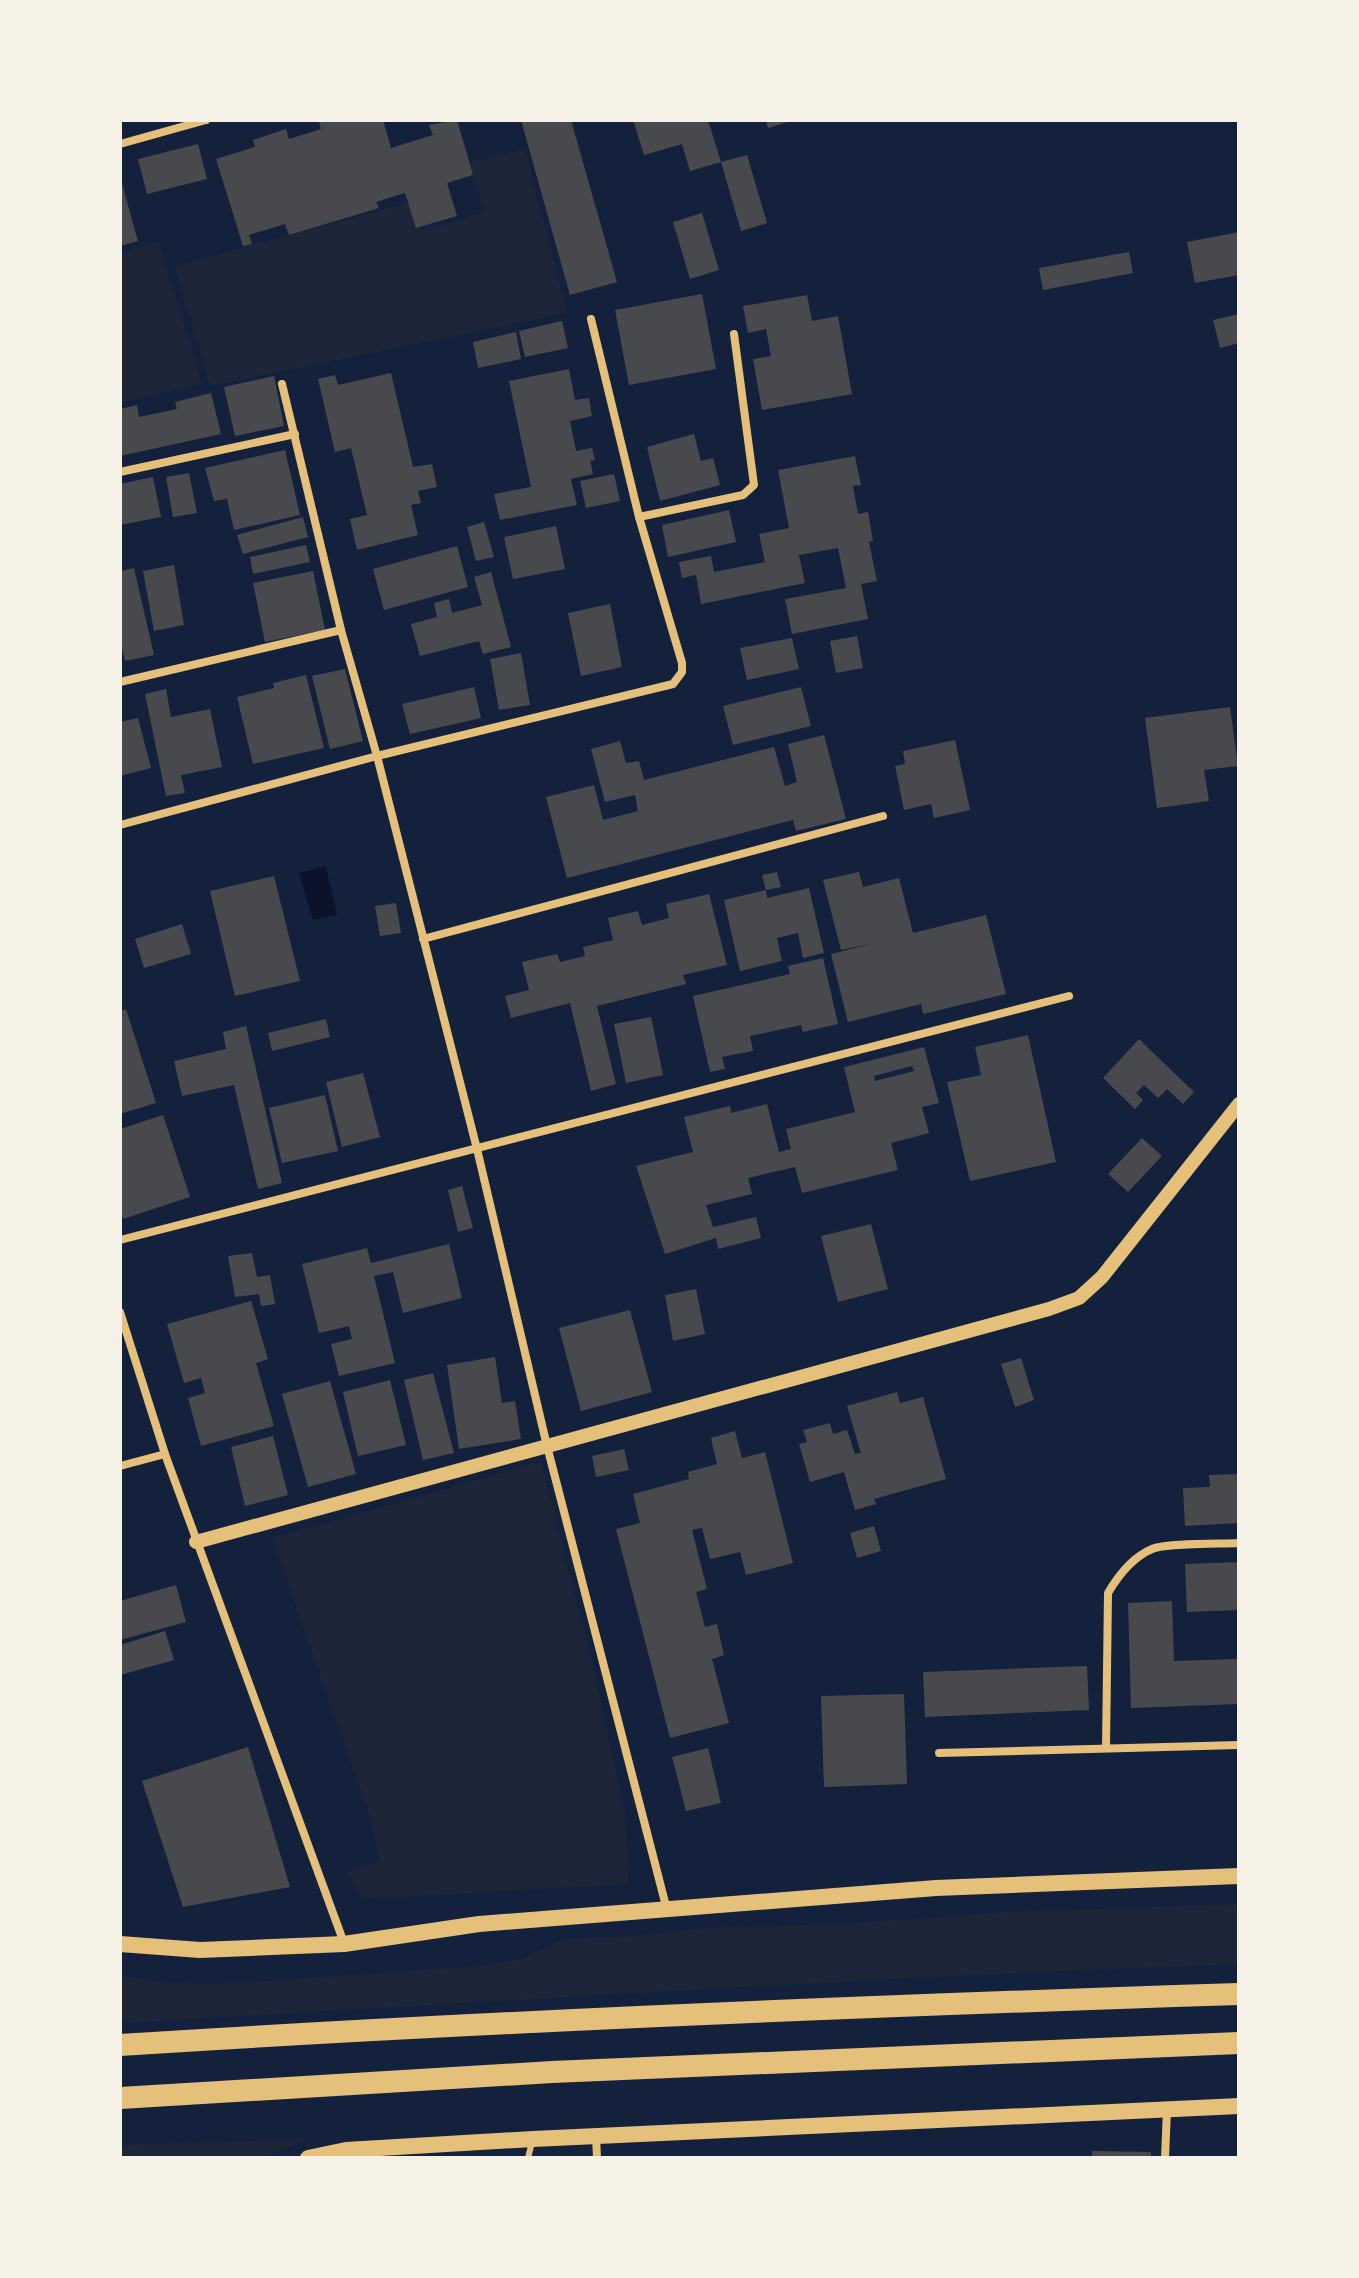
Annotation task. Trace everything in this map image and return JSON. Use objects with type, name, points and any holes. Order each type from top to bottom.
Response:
[{"type":"highway","points":[[120,2045],[413,2027],[1239,1994]]},
{"type":"highway","points":[[120,2098],[552,2072],[1239,2043]]},
{"type":"main road","points":[[120,1944],[200,1950],[344,1944],[479,1924],[936,1888],[1239,1876]]},
{"type":"main road","points":[[308,2158],[346,2150],[533,2139],[1239,2106]]},
{"type":"street","points":[[120,144],[206,120]]},
{"type":"street","points":[[120,825],[377,756],[673,684],[678,679],[682,663],[639,517],[591,319]]},
{"type":"street","points":[[639,517],[743,495],[754,485],[734,334]]},
{"type":"street","points":[[282,384],[341,630],[377,756],[477,1149],[547,1446],[667,1910]]},
{"type":"street","points":[[120,472],[295,434]]},
{"type":"street","points":[[120,682],[341,630]]},
{"type":"street","points":[[423,939],[883,816]]},
{"type":"street","points":[[120,1240],[1069,996]]},
{"type":"street","points":[[196,1542],[827,1372],[1079,1298],[1102,1277],[1239,1104]]},
{"type":"street","points":[[120,1312],[196,1542],[344,1944]]},
{"type":"street","points":[[120,1466],[165,1454]]},
{"type":"street","points":[[1106,1748],[1108,1593],[1116,1579],[1134,1560],[1153,1548],[1239,1543]]},
{"type":"street","points":[[939,1753],[1239,1745]]},
{"type":"street","points":[[1165,2158],[1167,2109]]},
{"type":"street","points":[[596,2136],[597,2158]]},
{"type":"lane","points":[[528,2158],[533,2139]]},
{"type":"shaded area","points":[[525,149],[567,313],[210,386],[175,266],[408,203],[418,232],[484,212],[469,162]]},
{"type":"shaded area","points":[[159,242],[202,384],[120,403],[120,252]]},
{"type":"shaded area","points":[[326,866],[337,915],[313,920],[299,873]]},
{"type":"shaded area","points":[[541,1462],[594,1671],[625,1814],[629,1884],[362,1899],[347,1872],[380,1861],[369,1814],[272,1538]]},
{"type":"shaded area","points":[[1239,1904],[1239,1964],[819,1983],[120,2023],[120,1976],[169,1983],[220,1984],[479,1966],[519,1960],[563,1939],[1010,1912]]},
{"type":"shaded area","points":[[309,2139],[264,2158],[120,2158],[120,2145]]},
{"type":"building","points":[[383,120],[391,148],[433,135],[429,125],[457,120],[473,175],[447,183],[457,216],[416,228],[405,193],[376,202],[379,208],[289,235],[285,224],[249,235],[252,244],[243,246],[216,159],[255,147],[253,140],[286,129],[289,139],[321,129],[319,122]]},
{"type":"building","points":[[521,120],[571,120],[617,282],[570,295]]},
{"type":"building","points":[[633,120],[708,120],[721,162],[690,171],[682,144],[644,155]]},
{"type":"building","points":[[766,120],[791,120],[791,121],[768,128]]},
{"type":"building","points":[[198,144],[207,179],[147,194],[138,159]]},
{"type":"building","points":[[747,155],[767,223],[741,231],[721,162]]},
{"type":"building","points":[[120,181],[138,241],[120,246]]},
{"type":"building","points":[[702,213],[719,270],[690,279],[673,222]]},
{"type":"building","points":[[1239,232],[1239,275],[1195,283],[1187,242]]},
{"type":"building","points":[[1129,252],[1133,273],[1043,290],[1039,268]]},
{"type":"building","points":[[702,294],[716,369],[629,385],[615,310]]},
{"type":"building","points":[[807,295],[812,321],[838,316],[852,394],[762,410],[753,359],[771,356],[766,329],[748,333],[743,306]]},
{"type":"building","points":[[1239,314],[1239,343],[1220,348],[1213,320]]},
{"type":"building","points":[[562,321],[568,348],[525,357],[519,331]]},
{"type":"building","points":[[516,332],[521,359],[478,368],[473,342]]},
{"type":"building","points":[[569,369],[575,400],[589,398],[592,416],[570,421],[576,451],[592,448],[595,460],[590,461],[593,474],[571,479],[577,505],[500,520],[494,494],[531,487],[509,381]]},
{"type":"building","points":[[391,373],[413,467],[432,464],[437,487],[418,491],[421,503],[411,505],[418,535],[357,550],[350,519],[367,515],[351,448],[335,452],[318,379],[335,375],[338,385]]},
{"type":"building","points":[[274,376],[284,426],[235,436],[224,387]]},
{"type":"building","points":[[211,393],[221,434],[120,456],[120,409],[137,405],[139,417],[177,409],[175,402]]},
{"type":"building","points":[[694,434],[701,461],[713,458],[720,485],[660,501],[647,447]]},
{"type":"building","points":[[285,450],[300,515],[234,530],[227,499],[214,501],[205,468]]},
{"type":"building","points":[[855,456],[861,485],[853,486],[858,514],[868,512],[873,541],[869,542],[877,581],[861,584],[868,619],[792,634],[785,599],[846,588],[838,548],[799,555],[805,583],[701,604],[696,575],[682,578],[679,562],[711,556],[714,572],[765,562],[759,534],[789,528],[778,470]]},
{"type":"building","points":[[189,473],[197,513],[173,517],[166,477]]},
{"type":"building","points":[[614,474],[620,501],[586,508],[580,481]]},
{"type":"building","points":[[153,477],[161,517],[120,525],[120,484]]},
{"type":"building","points":[[729,510],[736,542],[668,557],[662,525]]},
{"type":"building","points":[[303,517],[308,537],[243,554],[237,535]]},
{"type":"building","points":[[484,522],[494,557],[476,561],[467,527]]},
{"type":"building","points":[[556,526],[565,569],[513,579],[504,537]]},
{"type":"building","points":[[306,545],[310,562],[253,574],[250,557]]},
{"type":"building","points":[[457,546],[468,587],[384,610],[373,569]]},
{"type":"building","points":[[174,565],[184,625],[154,631],[143,571]]},
{"type":"building","points":[[134,568],[154,655],[125,661],[120,640],[120,571]]},
{"type":"building","points":[[313,571],[325,630],[265,642],[253,583]]},
{"type":"building","points":[[491,572],[511,647],[483,654],[479,641],[420,656],[411,624],[437,617],[434,603],[449,599],[452,613],[482,605],[474,577]]},
{"type":"building","points":[[610,604],[622,667],[581,676],[568,613]]},
{"type":"building","points":[[857,636],[863,668],[836,673],[830,641]]},
{"type":"building","points":[[792,638],[799,669],[747,680],[740,648]]},
{"type":"building","points":[[521,653],[530,705],[499,710],[490,659]]},
{"type":"building","points":[[345,669],[363,741],[330,749],[312,676]]},
{"type":"building","points":[[306,675],[324,748],[253,764],[237,697],[274,688],[273,683]]},
{"type":"building","points":[[474,687],[481,718],[410,734],[402,704]]},
{"type":"building","points":[[801,687],[811,726],[733,745],[723,706]]},
{"type":"building","points":[[166,689],[171,717],[210,709],[222,767],[181,775],[185,793],[166,796],[145,694]]},
{"type":"building","points":[[1230,707],[1238,766],[1204,770],[1209,801],[1157,808],[1145,718]]},
{"type":"building","points":[[138,718],[151,768],[120,776],[120,722]]},
{"type":"building","points":[[824,735],[846,819],[796,831],[793,820],[567,878],[546,797],[594,785],[603,820],[638,811],[635,795],[605,802],[591,749],[620,741],[626,763],[639,761],[644,780],[774,747],[785,786],[797,782],[788,744]]},
{"type":"building","points":[[955,740],[970,810],[934,818],[931,804],[904,810],[895,766],[905,764],[903,751]]},
{"type":"building","points":[[777,872],[781,887],[766,890],[762,875]]},
{"type":"building","points":[[859,872],[863,887],[899,878],[913,933],[986,915],[1006,994],[923,1014],[921,1004],[848,1022],[831,954],[871,944],[841,950],[823,880]]},
{"type":"building","points":[[274,876],[300,981],[235,996],[210,891]]},
{"type":"building","points":[[809,888],[824,953],[803,958],[798,933],[777,938],[782,961],[740,971],[724,900],[766,890],[767,898]]},
{"type":"building","points":[[709,894],[727,965],[683,975],[686,984],[597,1006],[616,1084],[591,1091],[570,1003],[511,1018],[505,996],[529,990],[522,962],[557,954],[560,962],[585,956],[583,947],[613,940],[608,918],[638,911],[642,925],[669,918],[666,904]]},
{"type":"building","points":[[396,903],[401,933],[380,936],[375,906]]},
{"type":"building","points":[[182,924],[191,954],[144,968],[135,939]]},
{"type":"building","points":[[823,958],[838,1024],[803,1032],[801,1025],[750,1036],[753,1051],[722,1057],[725,1069],[710,1072],[693,996],[790,974],[788,966]]},
{"type":"building","points":[[126,1009],[156,1103],[120,1114],[120,1011]]},
{"type":"building","points":[[651,1017],[663,1075],[626,1083],[614,1024]]},
{"type":"building","points":[[326,1019],[330,1037],[272,1051],[268,1033]]},
{"type":"building","points":[[246,1026],[282,1183],[258,1189],[234,1085],[182,1096],[174,1061],[226,1049],[223,1032]]},
{"type":"building","points":[[1028,1035],[1056,1162],[970,1181],[947,1082],[981,1075],[975,1047]]},
{"type":"building","points":[[1139,1039],[1194,1092],[1183,1104],[1167,1089],[1158,1098],[1144,1085],[1136,1093],[1143,1100],[1135,1109],[1103,1078]]},
{"type":"building","points":[[924,1047],[939,1103],[922,1107],[929,1133],[891,1143],[898,1170],[802,1193],[795,1167],[748,1178],[752,1194],[706,1205],[713,1227],[756,1217],[761,1238],[718,1249],[716,1238],[665,1254],[636,1166],[693,1152],[684,1117],[730,1106],[731,1113],[767,1104],[779,1152],[791,1149],[786,1129],[855,1112],[844,1067]],"holes":[[[912,1066],[914,1071],[875,1081],[874,1076]]]},
{"type":"building","points":[[363,1073],[380,1137],[342,1147],[326,1082]]},
{"type":"building","points":[[325,1095],[338,1151],[282,1163],[269,1108]]},
{"type":"building","points":[[163,1115],[190,1197],[123,1219],[120,1210],[120,1129]]},
{"type":"building","points":[[1142,1138],[1162,1156],[1128,1192],[1108,1174]]},
{"type":"building","points":[[462,1186],[473,1228],[458,1232],[448,1190]]},
{"type":"building","points":[[871,1224],[888,1289],[838,1302],[821,1236]]},
{"type":"building","points":[[449,1244],[462,1298],[403,1313],[393,1272],[374,1276],[395,1363],[339,1376],[331,1344],[352,1339],[349,1326],[319,1333],[302,1264],[367,1248],[371,1263]]},
{"type":"building","points":[[252,1253],[257,1277],[270,1275],[275,1304],[261,1306],[259,1294],[235,1297],[228,1256]]},
{"type":"building","points":[[696,1289],[705,1334],[673,1341],[665,1295]]},
{"type":"building","points":[[251,1301],[268,1359],[256,1363],[274,1426],[201,1446],[188,1398],[205,1393],[201,1378],[184,1383],[167,1324]]},
{"type":"building","points":[[630,1310],[652,1392],[581,1411],[559,1328]]},
{"type":"building","points":[[495,1357],[502,1403],[515,1401],[521,1439],[459,1449],[447,1365]]},
{"type":"building","points":[[1021,1358],[1034,1400],[1015,1407],[1001,1364]]},
{"type":"building","points":[[433,1373],[454,1453],[423,1460],[404,1380]]},
{"type":"building","points":[[390,1380],[406,1445],[358,1456],[343,1392]]},
{"type":"building","points":[[330,1381],[356,1474],[308,1487],[282,1394]]},
{"type":"building","points":[[897,1392],[900,1403],[923,1397],[946,1479],[874,1499],[876,1504],[855,1510],[844,1472],[810,1482],[799,1444],[807,1442],[803,1430],[830,1423],[833,1434],[847,1430],[855,1454],[861,1453],[847,1406]]},
{"type":"building","points":[[735,1431],[742,1458],[765,1452],[793,1563],[746,1575],[740,1552],[710,1559],[702,1528],[692,1530],[707,1589],[696,1592],[705,1627],[717,1624],[724,1655],[712,1659],[729,1723],[670,1738],[616,1529],[640,1523],[633,1494],[689,1479],[688,1472],[717,1464],[711,1438]]},
{"type":"building","points":[[273,1436],[288,1495],[245,1506],[231,1447]]},
{"type":"building","points":[[624,1449],[629,1470],[596,1477],[592,1456]]},
{"type":"building","points":[[1239,1474],[1239,1523],[1185,1526],[1183,1488],[1210,1487],[1209,1475]]},
{"type":"building","points":[[874,1526],[881,1551],[857,1558],[850,1533]]},
{"type":"building","points":[[1239,1562],[1239,1610],[1187,1612],[1185,1564]]},
{"type":"building","points":[[176,1585],[186,1622],[120,1640],[120,1601]]},
{"type":"building","points":[[1172,1601],[1174,1661],[1239,1659],[1239,1704],[1131,1708],[1128,1603]]},
{"type":"building","points":[[165,1631],[174,1660],[120,1675],[120,1645]]},
{"type":"building","points":[[1087,1666],[1089,1710],[925,1717],[923,1672]]},
{"type":"building","points":[[904,1694],[907,1784],[824,1787],[821,1696]]},
{"type":"building","points":[[248,1747],[290,1887],[183,1907],[142,1781]]},
{"type":"building","points":[[708,1748],[721,1803],[686,1811],[672,1757]]},
{"type":"building","points":[[1092,2151],[1151,2152],[1151,2158],[1092,2158]]}]
